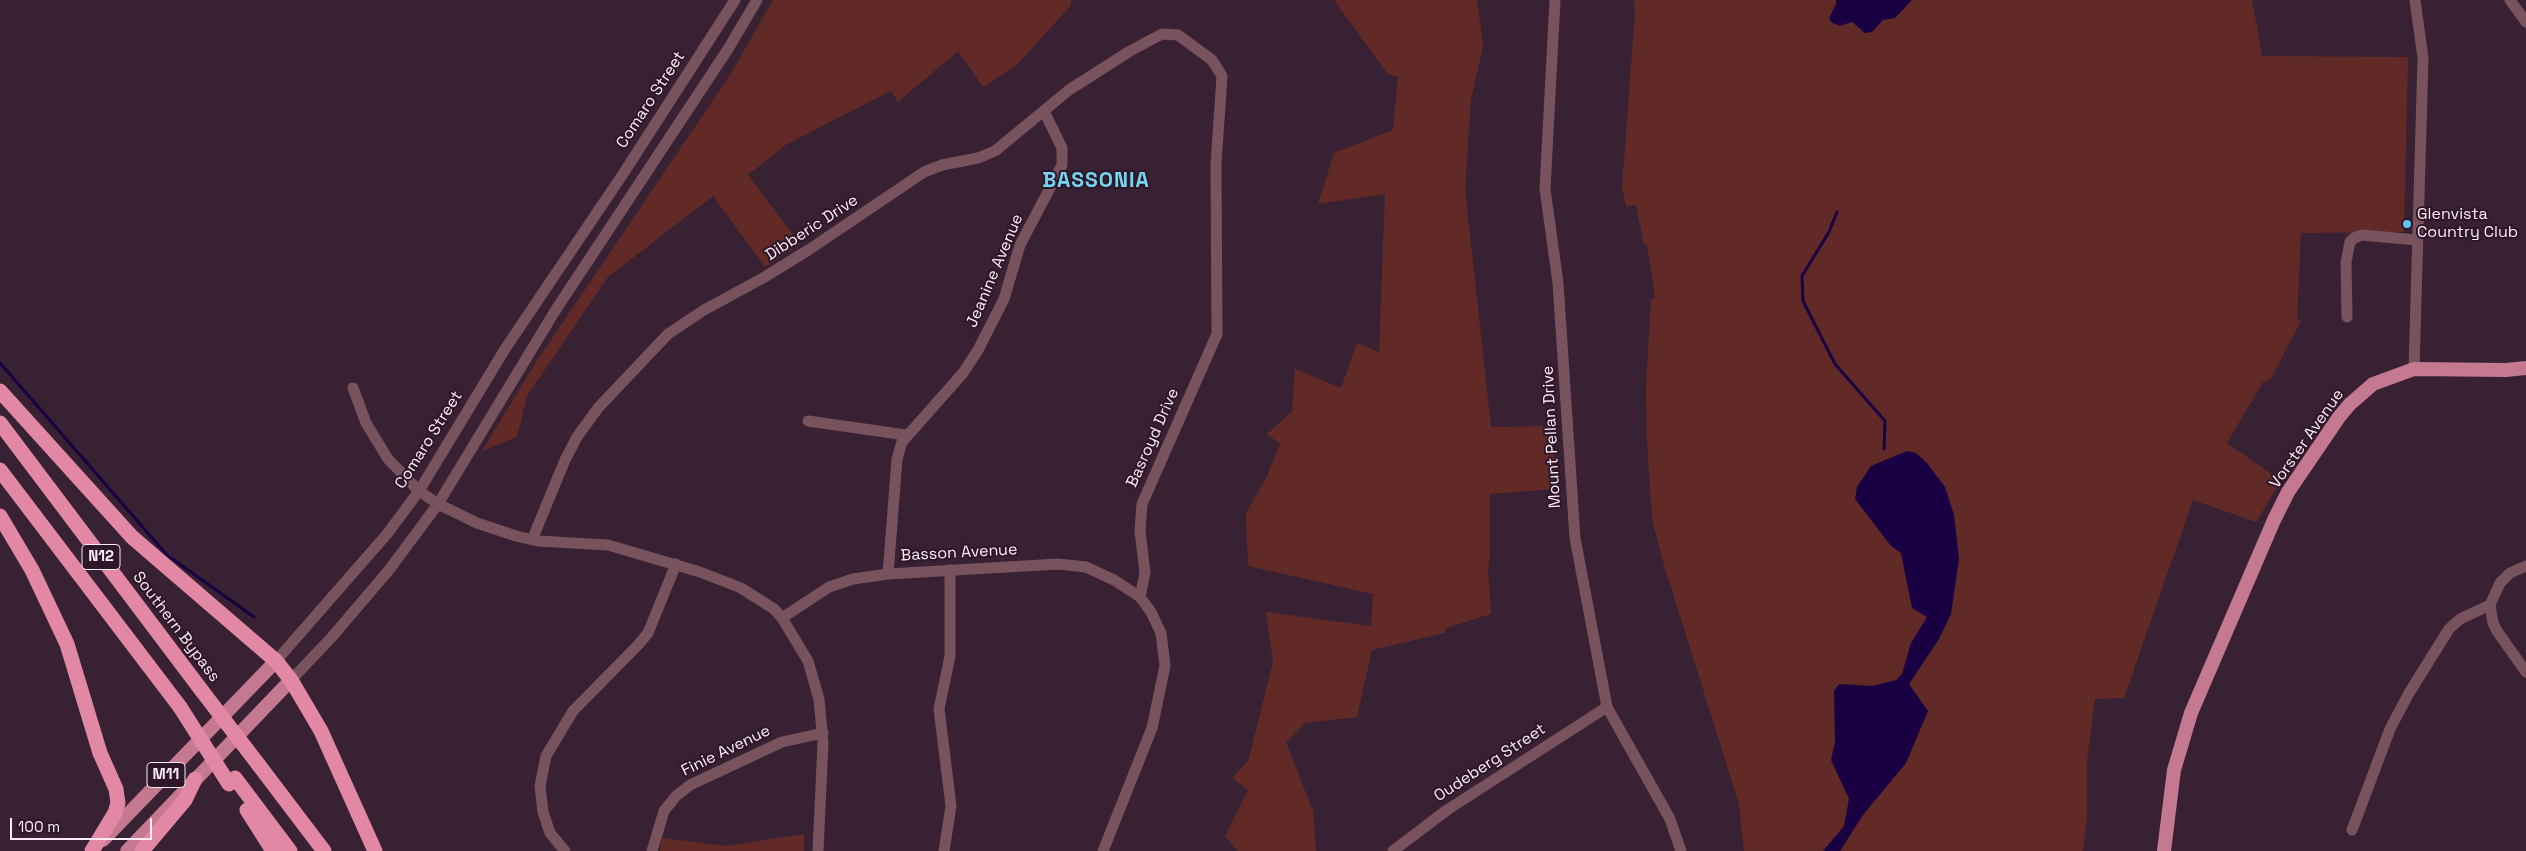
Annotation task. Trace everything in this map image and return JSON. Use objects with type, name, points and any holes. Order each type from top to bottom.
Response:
[{"type":"highway","points":[[0,391],[132,538],[276,661],[291,680],[333,755],[375,851]]},
{"type":"highway","name":"Southern Bypass","points":[[0,423],[324,851]]},
{"type":"highway","name":"N12","points":[[0,470],[180,707],[232,781],[290,851]]},
{"type":"highway","points":[[0,516],[32,570],[67,644],[100,753],[118,796],[115,813],[92,851]]},
{"type":"highway","points":[[142,851],[185,800],[195,779]]},
{"type":"highway","points":[[232,781],[273,851]]},
{"type":"main road","points":[[2414,369],[2506,370],[2526,368]]},
{"type":"main road","name":"Vorster Avenue","points":[[2164,851],[2174,770],[2184,729],[2274,520],[2288,492],[2350,404],[2373,384],[2414,369]]},
{"type":"main road","name":"Comaro Street","points":[[92,851],[276,661]]},
{"type":"main road","name":"M11","points":[[127,851],[291,680]]},
{"type":"street","name":"Comaro Street","points":[[276,661],[387,534],[419,491],[505,349],[636,154],[735,0]]},
{"type":"street","name":"M11","points":[[291,680],[377,584],[438,504],[555,312],[728,49],[757,0]]},
{"type":"street","name":"Mount Pellan Drive","points":[[1554,0],[1545,189],[1558,283],[1575,538],[1607,707],[1670,819],[1681,851]]},
{"type":"street","points":[[2414,369],[2423,58],[2415,0]]},
{"type":"street","points":[[2510,0],[2526,22]]},
{"type":"street","name":"Dibberic Drive","points":[[532,540],[564,460],[577,437],[620,383],[668,334],[704,310],[763,278],[810,249],[924,172],[942,165],[978,158],[995,151],[1096,72],[1156,37],[1172,34],[1186,40]]},
{"type":"street","name":"Basroyd Drive","points":[[1140,598],[1145,573],[1140,531],[1144,496],[1212,348],[1217,329],[1216,164],[1222,83],[1216,65],[1186,40]]},
{"type":"street","name":"Jeanine Avenue","points":[[888,574],[897,459],[906,435],[963,373],[974,356],[1004,299],[1024,238],[1062,166],[1063,154],[1060,142],[1044,111]]},
{"type":"street","points":[[2347,317],[2346,262],[2350,242],[2362,234],[2417,240]]},
{"type":"street","points":[[353,388],[376,442],[396,469],[419,491],[438,504],[488,528],[532,540],[601,544],[676,564],[741,588],[770,606],[782,618],[812,672],[819,699],[823,733],[818,851]]},
{"type":"street","points":[[808,421],[906,435]]},
{"type":"street","points":[[564,851],[550,833],[543,812],[540,786],[546,756],[573,711],[638,646],[648,633],[676,564]]},
{"type":"street","name":"Basson Avenue","points":[[782,618],[834,584],[888,574],[950,570],[1058,564],[1078,565],[1114,580],[1140,598]]},
{"type":"street","points":[[2526,566],[2510,573],[2500,583],[2490,605],[2493,623],[2497,631],[2526,672]]},
{"type":"street","points":[[944,851],[951,806],[939,709],[950,656],[950,570]]},
{"type":"street","points":[[1103,851],[1152,728],[1163,681],[1164,654],[1161,633],[1151,612],[1140,598]]},
{"type":"street","points":[[2352,830],[2390,729],[2409,693],[2454,623],[2490,605]]},
{"type":"street","name":"Oudeberg Street","points":[[1393,851],[1447,810],[1607,707]]},
{"type":"street","name":"Finie Avenue","points":[[652,851],[664,811],[676,796],[690,785],[782,742],[823,733]]},
{"type":"shaded area","points":[[773,0],[1071,0],[1071,5],[1017,65],[983,87],[958,51],[898,102],[891,91],[787,144],[748,175],[800,244],[765,267],[713,196],[608,277],[527,396],[517,437],[482,451],[536,362],[730,75]]},
{"type":"shaded area","points":[[1334,0],[1477,0],[1483,46],[1471,100],[1465,190],[1491,427],[1552,426],[1556,489],[1490,494],[1490,556],[1488,568],[1491,614],[1446,628],[1445,633],[1372,650],[1357,717],[1305,723],[1286,742],[1313,811],[1316,851],[1238,851],[1225,836],[1248,790],[1232,778],[1248,761],[1273,662],[1266,612],[1371,626],[1373,594],[1248,566],[1246,513],[1266,478],[1280,444],[1267,434],[1292,411],[1295,369],[1341,388],[1357,343],[1379,352],[1385,194],[1318,204],[1334,153],[1393,130],[1398,77],[1387,73]]},
{"type":"shaded area","name":"Glenvista Country Club","points":[[1634,0],[2252,0],[2262,56],[2408,57],[2404,232],[2301,233],[2297,318],[2301,321],[2270,380],[2263,382],[2227,443],[2281,481],[2256,522],[2193,500],[2124,698],[2095,699],[2087,760],[2087,819],[2083,851],[1744,851],[1739,804],[1664,565],[1652,520],[1646,388],[1651,299],[1655,298],[1647,244],[1644,245],[1636,205],[1626,206],[1622,187],[1635,12]]},
{"type":"shaded area","points":[[1836,0],[1912,0],[1895,18],[1883,20],[1872,32],[1865,33],[1852,22],[1840,26],[1831,22],[1829,18]]},
{"type":"shaded area","points":[[1907,451],[1916,453],[1927,463],[1945,487],[1954,515],[1959,559],[1951,614],[1939,639],[1909,684],[1928,711],[1906,763],[1863,815],[1840,851],[1823,851],[1844,826],[1849,799],[1831,760],[1835,742],[1834,691],[1839,684],[1872,686],[1896,680],[1902,674],[1911,643],[1927,617],[1912,608],[1901,553],[1891,546],[1855,499],[1857,487],[1871,466]]},
{"type":"shaded area","points":[[804,834],[804,851],[660,851],[662,838],[726,846]]},
{"type":"waterway","points":[[1837,212],[1829,232],[1802,276],[1803,301],[1835,364],[1885,421],[1884,449]]},
{"type":"waterway","points":[[0,363],[167,555],[254,617]]},
{"type":"place","name":"Glenvista Country Club","points":[[2407,224]]},
{"type":"district","name":"BASSONIA","points":[[1096,181]]}]
